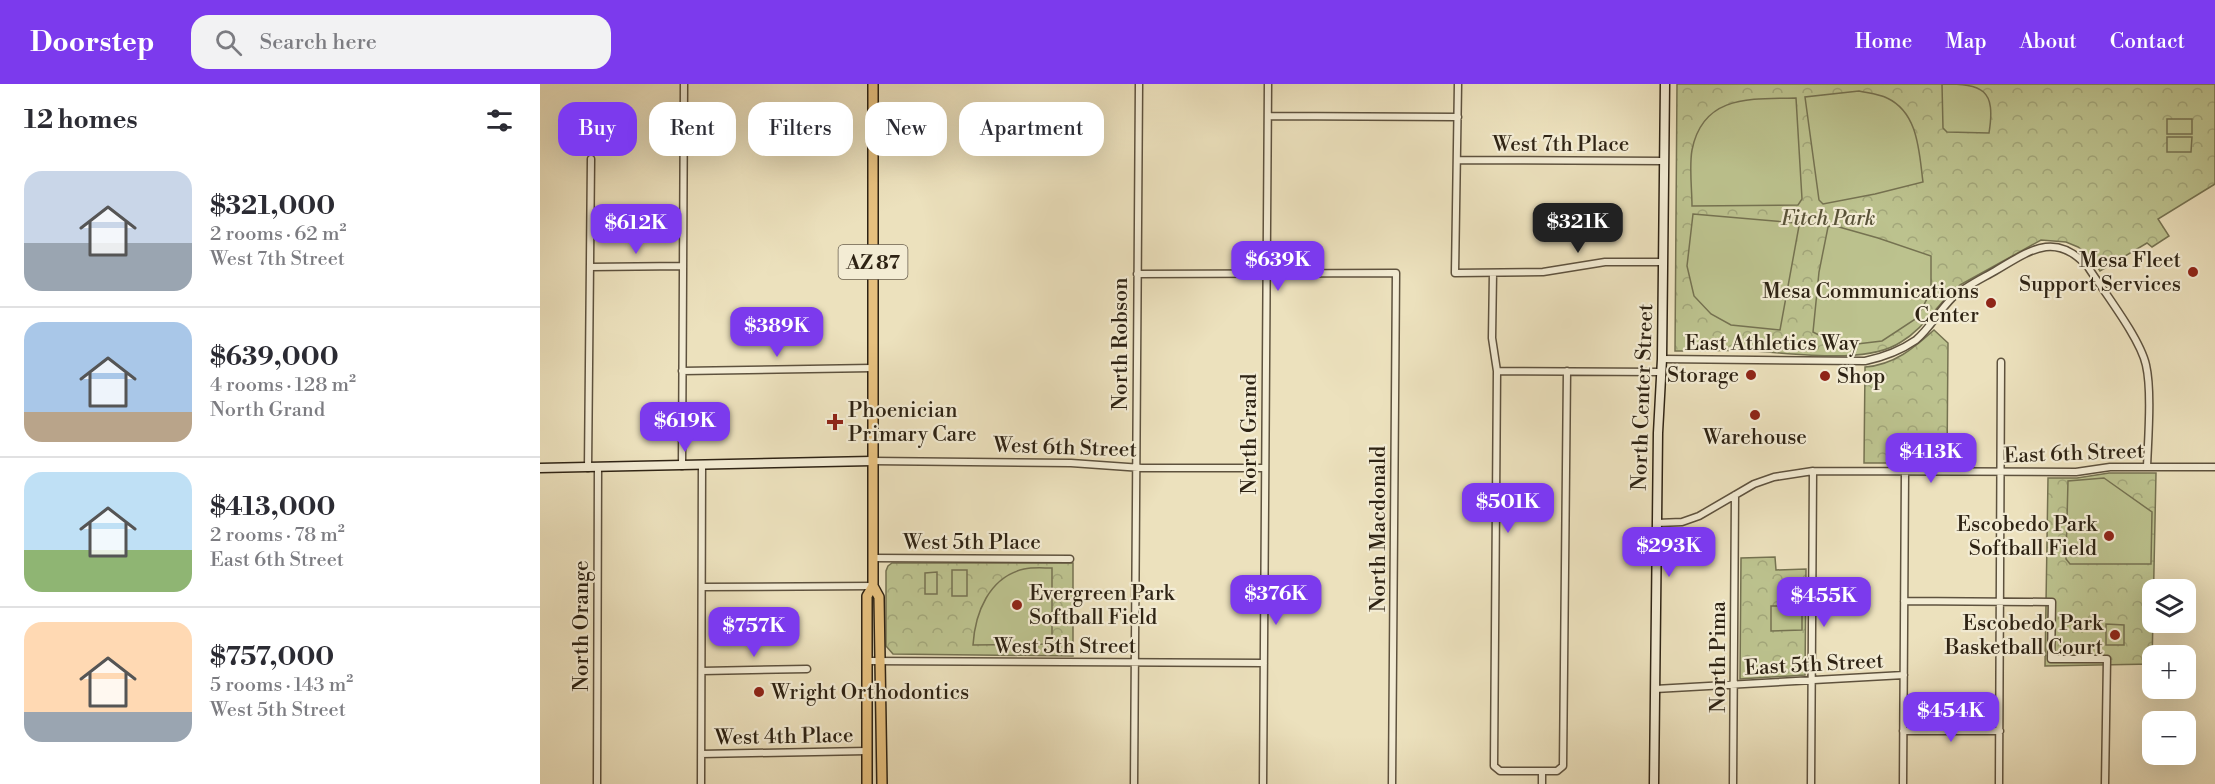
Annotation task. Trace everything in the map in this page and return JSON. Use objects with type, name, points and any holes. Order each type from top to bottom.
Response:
[{"type":"main road","name":"AZ 87","points":[[873,84],[872,558],[873,586],[879,597],[882,784]]},
{"type":"main road","name":"AZ 87","points":[[867,784],[867,596],[873,586]]},
{"type":"street","points":[[682,466],[684,84]]},
{"type":"street","name":"North Robson","points":[[1134,784],[1139,84]]},
{"type":"street","name":"North Grand","points":[[1263,784],[1268,84]]},
{"type":"street","points":[[1458,84],[1455,273],[1543,272],[1605,261],[1663,262]]},
{"type":"street","name":"North Center Street","points":[[1654,784],[1665,84]]},
{"type":"street","points":[[1268,116],[1458,117]]},
{"type":"street","points":[[588,468],[591,159]]},
{"type":"street","name":"West 7th Place","points":[[1457,160],[1664,161]]},
{"type":"street","name":"East Athletics Way","points":[[1662,359],[1865,361],[1880,358],[1902,349],[1918,338],[1952,298],[1964,289],[2030,251],[2043,246],[2063,248],[2079,257],[2088,267],[2141,350],[2148,382],[2147,467]]},
{"type":"street","points":[[590,267],[683,266]]},
{"type":"street","name":"North Macdonald","points":[[1266,274],[1396,273],[1392,784]]},
{"type":"street","points":[[1493,273],[1492,338],[1497,371],[1494,766],[1500,771],[1557,771],[1563,766],[1567,371]]},
{"type":"street","points":[[1137,274],[1266,274]]},
{"type":"street","points":[[1999,784],[2001,362]]},
{"type":"street","points":[[682,371],[872,368]]},
{"type":"street","points":[[1497,371],[1662,372]]},
{"type":"street","name":"West 6th Street","points":[[540,468],[872,461],[1265,468]]},
{"type":"street","points":[[701,784],[702,465]]},
{"type":"street","name":"East 6th Street","points":[[1657,522],[1682,522],[1699,516],[1754,484],[1774,477],[1813,471],[2076,472],[2110,466],[2215,467]]},
{"type":"street","name":"North Orange","points":[[597,784],[598,468]]},
{"type":"street","points":[[1811,784],[1813,471]]},
{"type":"street","points":[[1903,784],[1905,472]]},
{"type":"street","name":"North Pima","points":[[1733,784],[1735,495]]},
{"type":"street","name":"West 5th Place","points":[[872,558],[1070,559]]},
{"type":"street","points":[[702,587],[873,586]]},
{"type":"street","points":[[1904,601],[2052,602],[2051,659],[2107,659],[2105,784]]},
{"type":"street","name":"West 5th Street","points":[[867,661],[1264,663]]},
{"type":"street","points":[[702,671],[807,669]]},
{"type":"street","name":"East 5th Street","points":[[1655,688],[1904,675]]},
{"type":"street","points":[[1903,730],[2000,731]]},
{"type":"street","name":"West 4th Place","points":[[701,754],[867,751]]},
{"type":"street","points":[[1542,771],[1542,784]]},
{"type":"green space","name":"Fitch Park","points":[[1677,84],[2215,84],[2215,184],[2158,219],[2169,236],[2152,247],[2147,243],[2100,271],[2090,256],[2078,247],[2066,242],[2041,240],[1960,285],[1917,330],[1901,342],[1886,349],[1869,353],[1829,356],[1753,351],[1675,351]]},
{"type":"green space","points":[[1942,84],[1968,85],[1984,92],[1990,107],[1989,133],[1947,132],[1943,128]]},
{"type":"green space","points":[[1859,91],[1887,98],[1906,113],[1916,135],[1923,182],[1823,204],[1819,200],[1805,97]]},
{"type":"green space","points":[[1796,98],[1802,199],[1798,205],[1692,206],[1692,150],[1698,132],[1707,118],[1718,109],[1732,103],[1747,100]]},
{"type":"green space","points":[[2167,119],[2192,119],[2192,134],[2167,134]]},
{"type":"green space","points":[[2167,137],[2192,137],[2191,152],[2167,152]]},
{"type":"green space","points":[[1693,214],[1796,223],[1799,226],[1780,330],[1731,325],[1711,314],[1694,296],[1687,266]]},
{"type":"green space","points":[[1832,225],[1931,256],[1931,291],[1917,318],[1882,341],[1840,346],[1813,332],[1819,272],[1828,227]]},
{"type":"green space","points":[[1934,330],[1948,343],[1947,463],[1864,463],[1865,367],[1894,359],[1911,349]]},
{"type":"green space","points":[[2109,473],[2156,473],[2154,579],[2142,579],[2142,633],[2153,633],[2152,645],[2142,645],[2142,664],[2045,666],[2048,478],[2077,478]]},
{"type":"green space","name":"Escobedo Park Softball Field","points":[[2104,478],[2152,512],[2151,564],[2070,564],[2066,559],[2068,481]]},
{"type":"green space","points":[[1775,557],[1776,570],[1806,569],[1805,675],[1740,679],[1741,558]]},
{"type":"green space","points":[[892,563],[1073,563],[1073,656],[893,654],[886,646],[886,571]]},
{"type":"green space","name":"Evergreen Park Softball Field","points":[[1052,568],[1052,641],[1048,644],[973,645],[981,609],[993,588],[1012,573],[1024,569]]},
{"type":"green space","points":[[952,570],[967,570],[967,596],[952,596]]},
{"type":"green space","points":[[937,572],[937,594],[925,594],[925,573]]},
{"type":"green space","points":[[1771,606],[1802,606],[1802,630],[1771,631]]},
{"type":"green space","name":"Escobedo Park Basketball Court","points":[[2106,624],[2124,625],[2124,645],[2106,645]]},
{"type":"place","name":"Mesa Fleet Support Services","points":[[2193,272]]},
{"type":"place","name":"Mesa Communications Center","points":[[1991,303]]},
{"type":"place","name":"Storage","points":[[1751,375]]},
{"type":"place","name":"Shop","points":[[1825,376]]},
{"type":"place","name":"Warehouse","points":[[1755,415]]},
{"type":"place","name":"Phoenician Primary Care","points":[[835,422]]},
{"type":"place","name":"Escobedo Park Softball Field","points":[[2109,536]]},
{"type":"place","name":"Evergreen Park Softball Field","points":[[1017,605]]},
{"type":"place","name":"Escobedo Park Basketball Court","points":[[2115,635]]},
{"type":"place","name":"Wright Orthodontics","points":[[759,692]]}]
